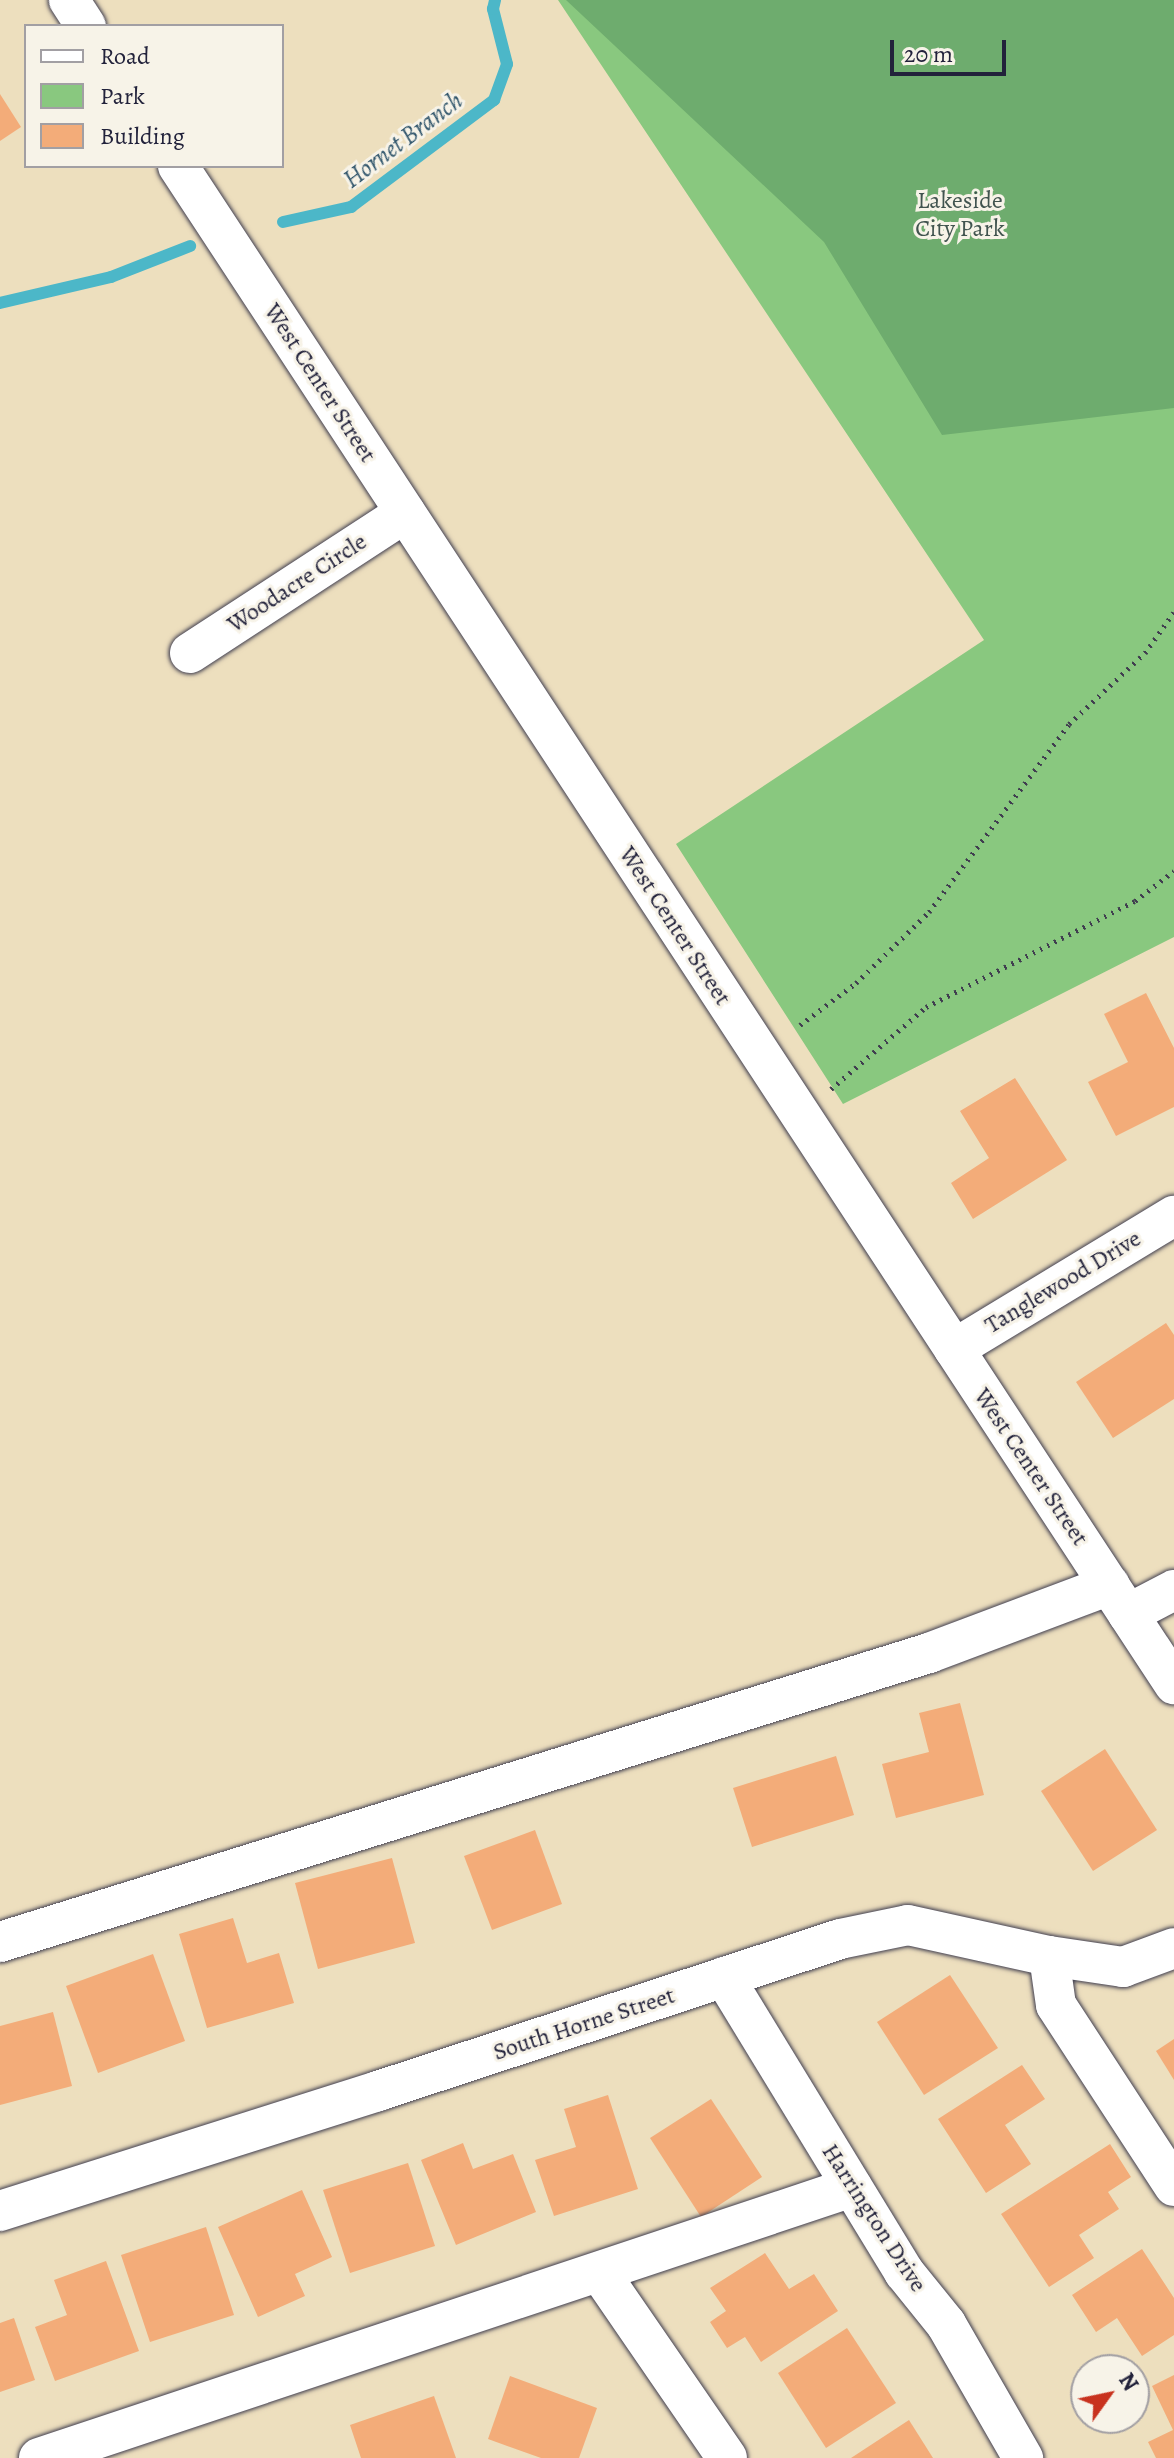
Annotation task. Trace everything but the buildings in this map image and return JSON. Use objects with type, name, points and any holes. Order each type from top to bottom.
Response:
[{"type":"street","points":[[69,0],[85,24]]},
{"type":"street","name":"West Center Street","points":[[179,168],[1174,1684]]},
{"type":"street","name":"Woodacre Circle","points":[[190,653],[405,513]]},
{"type":"street","name":"Tanglewood Drive","points":[[954,1349],[1174,1216]]},
{"type":"street","points":[[0,1942],[929,1653],[1119,1600],[1174,1590]]},
{"type":"street","name":"South Horne Street","points":[[0,2211],[840,1939],[908,1925],[1049,1956],[1123,1967],[1174,1948]]},
{"type":"street","points":[[1049,1956],[1056,2005],[1174,2186]]},
{"type":"street","name":"Harrington Drive","points":[[724,1977],[904,2272],[946,2324],[1023,2458]]},
{"type":"street","points":[[39,2458],[852,2187]]},
{"type":"street","points":[[600,2273],[727,2458]]},
{"type":"path","points":[[800,1025],[856,983],[929,912],[1069,724],[1145,653],[1174,612]]},
{"type":"path","points":[[800,1115],[926,1007],[1135,901],[1174,871]]},
{"type":"green space","name":"Lakeside City Park","points":[[558,0],[1174,0],[1174,937],[843,1104],[676,844],[984,640]]},
{"type":"green space","points":[[566,0],[1174,0],[1174,408],[942,435],[824,242]]},
{"type":"waterway","name":"Hornet Branch","points":[[283,222],[351,207],[494,100],[507,64],[493,9],[495,0]]},
{"type":"waterway","name":"Hornet Branch","points":[[0,303],[111,277],[190,246]]}]
